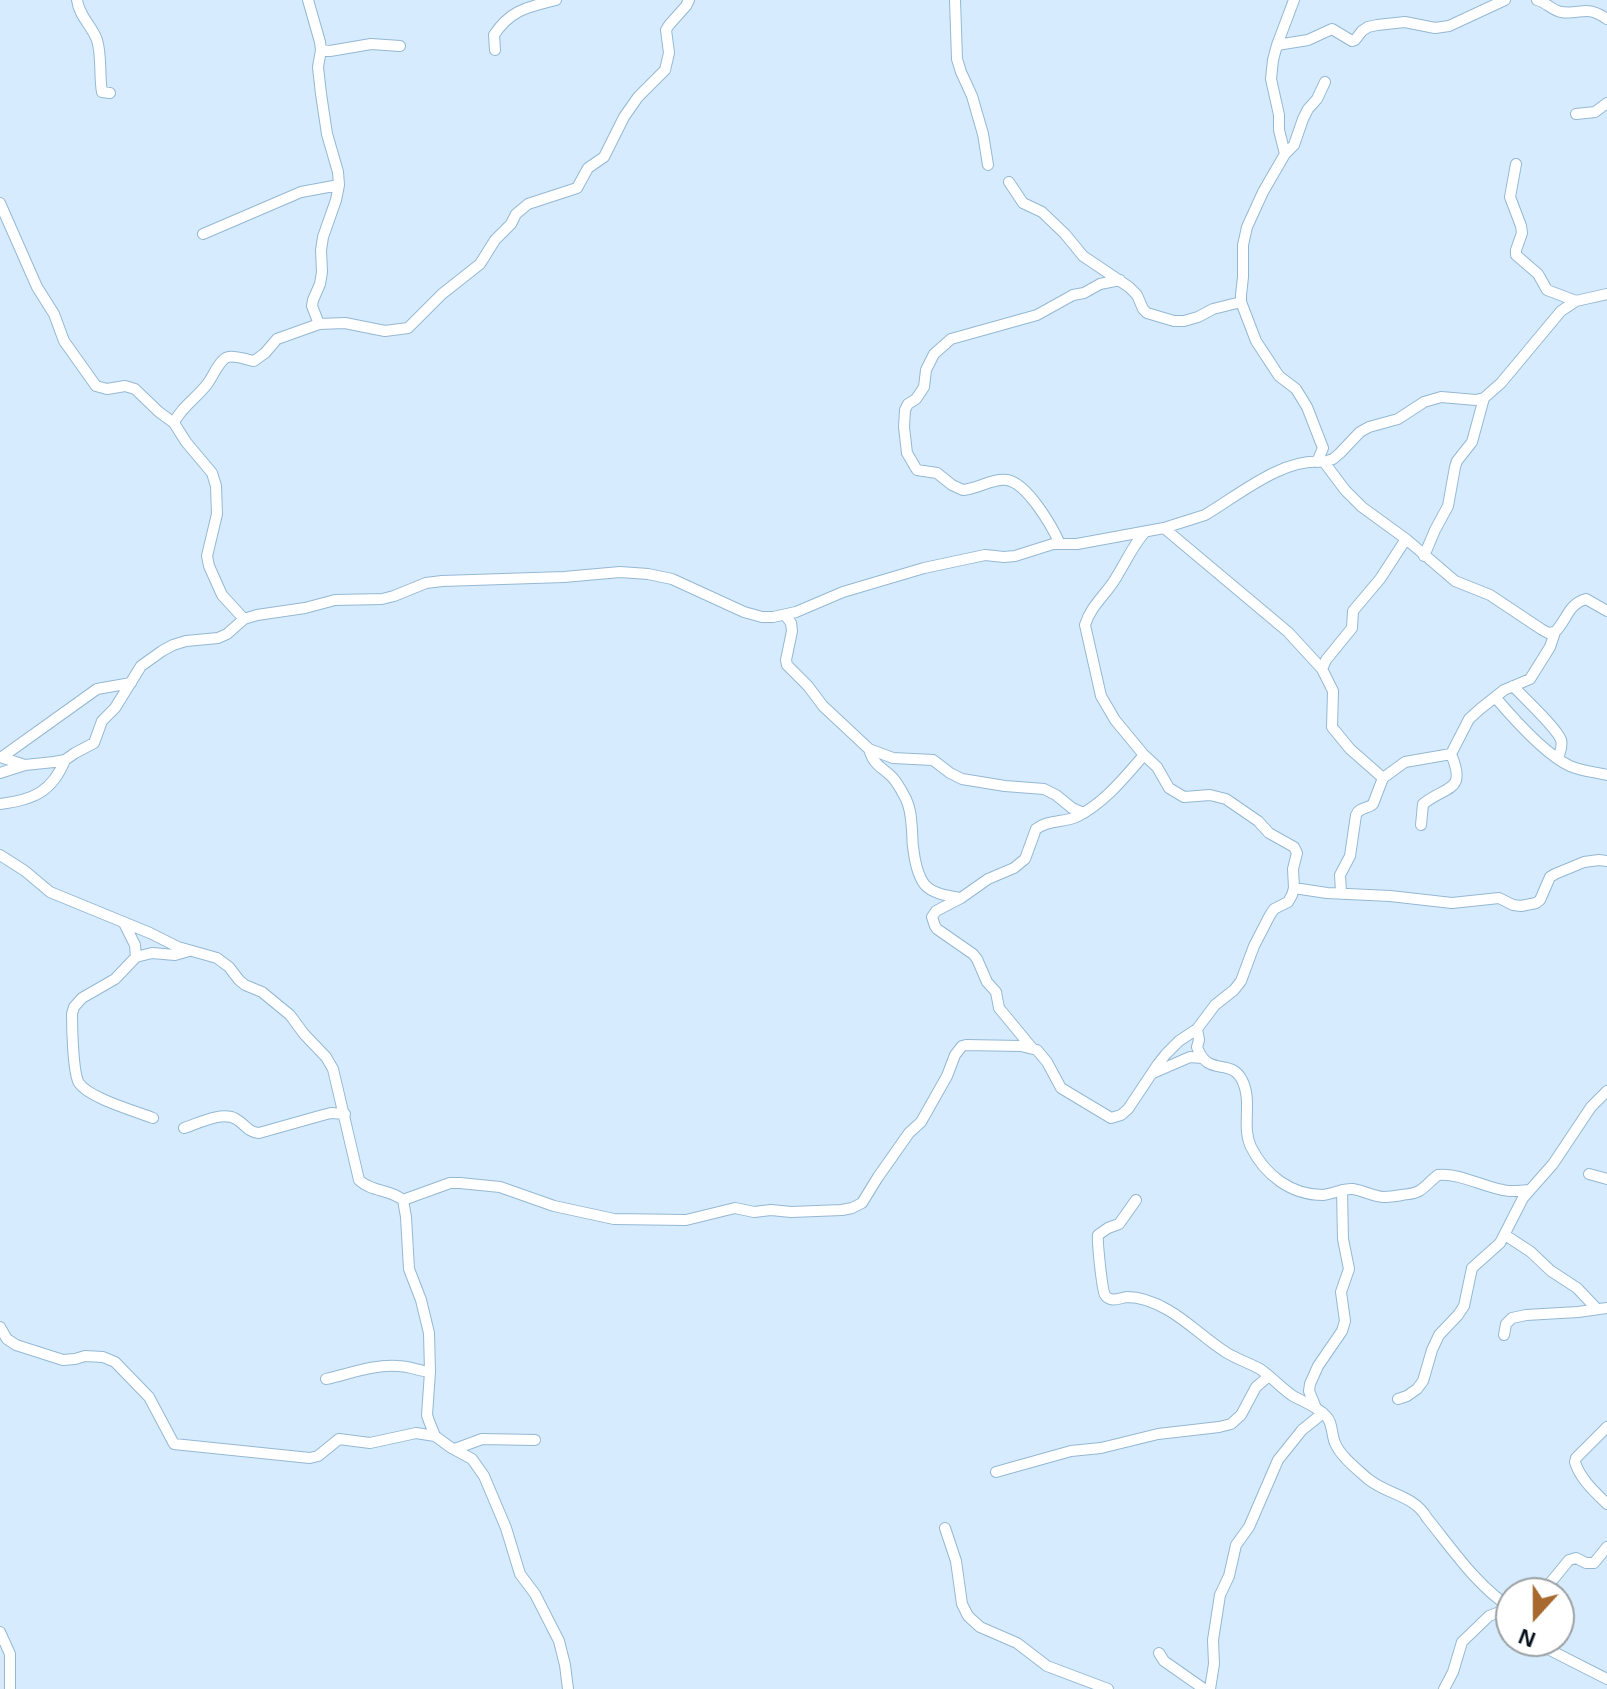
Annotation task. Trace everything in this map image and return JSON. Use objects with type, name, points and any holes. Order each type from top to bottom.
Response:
[{"type":"street","points":[[77,0],[78,8],[98,45],[102,92],[110,93]]},
{"type":"street","points":[[308,0],[321,50],[318,67],[321,94],[339,185],[321,250],[322,272],[312,306],[319,324]]},
{"type":"street","points":[[495,50],[494,35],[509,16],[556,0]]},
{"type":"street","points":[[174,423],[177,415],[208,384],[225,358],[254,361],[277,339],[319,324],[345,323],[385,331],[408,328],[442,294],[480,264],[522,208],[577,188],[588,168],[604,157],[638,97],[665,70],[669,53],[666,30],[689,0]]},
{"type":"street","points":[[955,0],[957,59],[972,96],[988,165]]},
{"type":"street","points":[[1285,154],[1271,79],[1277,45],[1294,0]]},
{"type":"street","points":[[1277,45],[1308,40],[1332,29],[1352,41],[1368,27],[1377,25],[1405,22],[1435,28],[1449,26],[1505,0]]},
{"type":"street","points":[[1537,0],[1559,12],[1593,11],[1607,19]]},
{"type":"street","points":[[321,50],[371,44],[400,46]]},
{"type":"street","points":[[1325,82],[1303,119],[1294,145],[1285,154],[1263,192],[1247,227],[1243,245],[1241,302],[1256,341],[1279,376],[1296,389],[1307,407],[1323,448],[1321,462],[1362,507],[1455,581],[1499,599],[1548,633],[1555,632]]},
{"type":"street","points":[[1576,114],[1595,112],[1607,103]]},
{"type":"street","points":[[1516,164],[1510,197],[1522,233],[1516,255],[1538,274],[1547,290],[1576,301]]},
{"type":"street","points":[[1009,182],[1023,203],[1042,212],[1083,256],[1137,295],[1147,313],[1184,321],[1241,302]]},
{"type":"street","points":[[203,234],[301,192],[339,185]]},
{"type":"street","points":[[0,203],[64,341],[96,386],[135,389],[174,423],[212,473],[217,514],[207,556],[209,566],[222,595],[244,619]]},
{"type":"street","points":[[1060,544],[1052,525],[1026,492],[1009,480],[963,490],[937,473],[917,470],[907,453],[905,410],[924,387],[929,362],[934,354],[951,339],[1037,315],[1073,295],[1120,280]]},
{"type":"street","points":[[0,773],[25,765],[65,760],[94,743],[102,721],[115,708],[141,666],[162,651],[186,641],[218,638],[227,634],[244,619],[335,600],[382,599],[426,583],[442,581],[620,572],[672,579],[762,617],[785,615],[843,592],[924,568],[985,555],[1015,556],[1046,545],[1077,544],[1164,528],[1205,515],[1282,469],[1333,459],[1360,432],[1398,419],[1424,402],[1441,397],[1484,398],[1501,383],[1561,311],[1576,301],[1607,294]]},
{"type":"street","points":[[1424,556],[1448,506],[1457,461],[1472,442],[1484,398]]},
{"type":"street","points":[[1164,528],[1288,632],[1322,669],[1333,691],[1332,727],[1350,749],[1383,778]]},
{"type":"street","points":[[1144,755],[1103,800],[1076,818],[1039,826],[1025,859],[1014,868],[988,879],[932,917],[935,926],[973,954],[987,982],[996,992],[999,1008],[1032,1048],[1042,1055],[1061,1088],[1111,1118],[1128,1109],[1158,1064],[1179,1041],[1197,1029],[1215,1005],[1241,981],[1270,915],[1274,909],[1288,902],[1294,888],[1293,869],[1297,853],[1294,847],[1269,833],[1258,821],[1226,799],[1210,795],[1184,797],[1173,792],[1157,767],[1115,720],[1101,696],[1085,625],[1090,611],[1117,577],[1134,544],[1146,530]]},
{"type":"street","points":[[1322,669],[1352,628],[1353,611],[1380,579],[1406,539]]},
{"type":"street","points":[[1421,825],[1423,804],[1449,790],[1458,777],[1451,754],[1469,719],[1495,697],[1524,683],[1536,673],[1555,632],[1572,606],[1586,599],[1607,611]]},
{"type":"street","points":[[785,615],[792,631],[787,665],[823,706],[869,749],[893,758],[933,760],[962,779],[1044,789],[1084,813]]},
{"type":"street","points":[[1,757],[97,689],[131,683]]},
{"type":"street","points":[[1513,686],[1558,735],[1561,747],[1558,759]]},
{"type":"street","points":[[1495,697],[1558,759],[1577,769],[1607,775]]},
{"type":"street","points":[[869,749],[877,766],[893,778],[910,809],[914,854],[926,885],[937,892],[961,898]]},
{"type":"street","points":[[1341,892],[1340,875],[1350,856],[1356,815],[1360,809],[1373,804],[1383,778],[1405,762],[1451,754]]},
{"type":"street","points":[[1,757],[25,765]]},
{"type":"street","points":[[0,804],[23,800],[45,790],[59,775],[65,760]]},
{"type":"street","points":[[0,855],[50,892],[189,951],[217,958],[245,985],[262,992],[290,1015],[326,1057],[333,1069],[359,1180],[368,1187],[395,1194],[403,1200],[409,1269],[427,1322],[430,1372],[427,1415],[435,1436]]},
{"type":"street","points":[[1294,888],[1452,903],[1499,898],[1521,906],[1540,900],[1550,877],[1555,874],[1584,862],[1607,861]]},
{"type":"street","points":[[124,923],[132,935],[136,957]]},
{"type":"street","points":[[153,1118],[87,1091],[77,1081],[72,1025],[74,1007],[82,998],[115,979],[136,957],[189,951]]},
{"type":"street","points":[[1197,1029],[1197,1047],[1202,1058],[1209,1065],[1232,1068],[1239,1074],[1246,1096],[1249,1143],[1256,1157],[1280,1184],[1319,1195],[1352,1189],[1386,1197],[1417,1192],[1442,1174],[1501,1190],[1529,1190]]},
{"type":"street","points":[[403,1200],[450,1183],[460,1183],[500,1187],[554,1206],[614,1219],[686,1220],[735,1208],[754,1212],[791,1212],[852,1208],[862,1203],[909,1133],[921,1122],[962,1046],[1032,1048]]},
{"type":"street","points":[[1153,1073],[1190,1057],[1202,1058]]},
{"type":"street","points":[[1398,1399],[1417,1389],[1423,1381],[1439,1335],[1464,1306],[1472,1268],[1493,1252],[1523,1198],[1553,1164],[1591,1107],[1607,1091]]},
{"type":"street","points":[[184,1128],[227,1116],[259,1133],[331,1113],[345,1114]]},
{"type":"street","points":[[1589,1174],[1607,1179]]},
{"type":"street","points":[[1319,1410],[1309,1391],[1310,1384],[1345,1321],[1341,1292],[1349,1269],[1343,1239],[1342,1190]]},
{"type":"street","points":[[1136,1200],[1119,1224],[1098,1235],[1103,1292],[1106,1296],[1114,1299],[1137,1298],[1168,1310],[1223,1351],[1269,1376],[1289,1393],[1319,1410],[1331,1422],[1335,1442],[1347,1458],[1383,1489],[1422,1508],[1427,1518],[1495,1597]]},
{"type":"street","points":[[1505,1235],[1602,1308]]},
{"type":"street","points":[[1504,1335],[1506,1324],[1512,1318],[1602,1308]]},
{"type":"street","points":[[0,1327],[9,1342],[51,1356],[68,1360],[85,1356],[103,1357],[115,1362],[149,1397],[174,1444],[310,1458],[318,1456],[339,1439],[370,1443],[416,1433],[435,1436],[474,1461],[484,1476],[506,1528],[520,1574],[535,1594],[559,1641],[568,1689]]},
{"type":"street","points":[[326,1379],[388,1366],[430,1372]]},
{"type":"street","points":[[996,1472],[1071,1451],[1231,1424],[1241,1415],[1256,1387],[1269,1376]]},
{"type":"street","points":[[1210,1689],[1220,1595],[1229,1576],[1236,1545],[1249,1527],[1278,1460],[1319,1410]]},
{"type":"street","points":[[1607,1427],[1575,1462],[1593,1491],[1607,1504]]},
{"type":"street","points":[[455,1449],[482,1439],[535,1440]]},
{"type":"street","points":[[945,1528],[956,1561],[962,1604],[968,1616],[980,1627],[1017,1643],[1047,1666],[1108,1689]]},
{"type":"street","points":[[1555,1577],[1569,1560],[1576,1558],[1594,1563],[1607,1547]]},
{"type":"street","points":[[1444,1689],[1462,1642],[1495,1614]]},
{"type":"street","points":[[0,1632],[10,1654],[10,1689]]},
{"type":"street","points":[[1159,1653],[1164,1661],[1204,1689]]},
{"type":"street","points":[[1564,1657],[1607,1679]]}]
